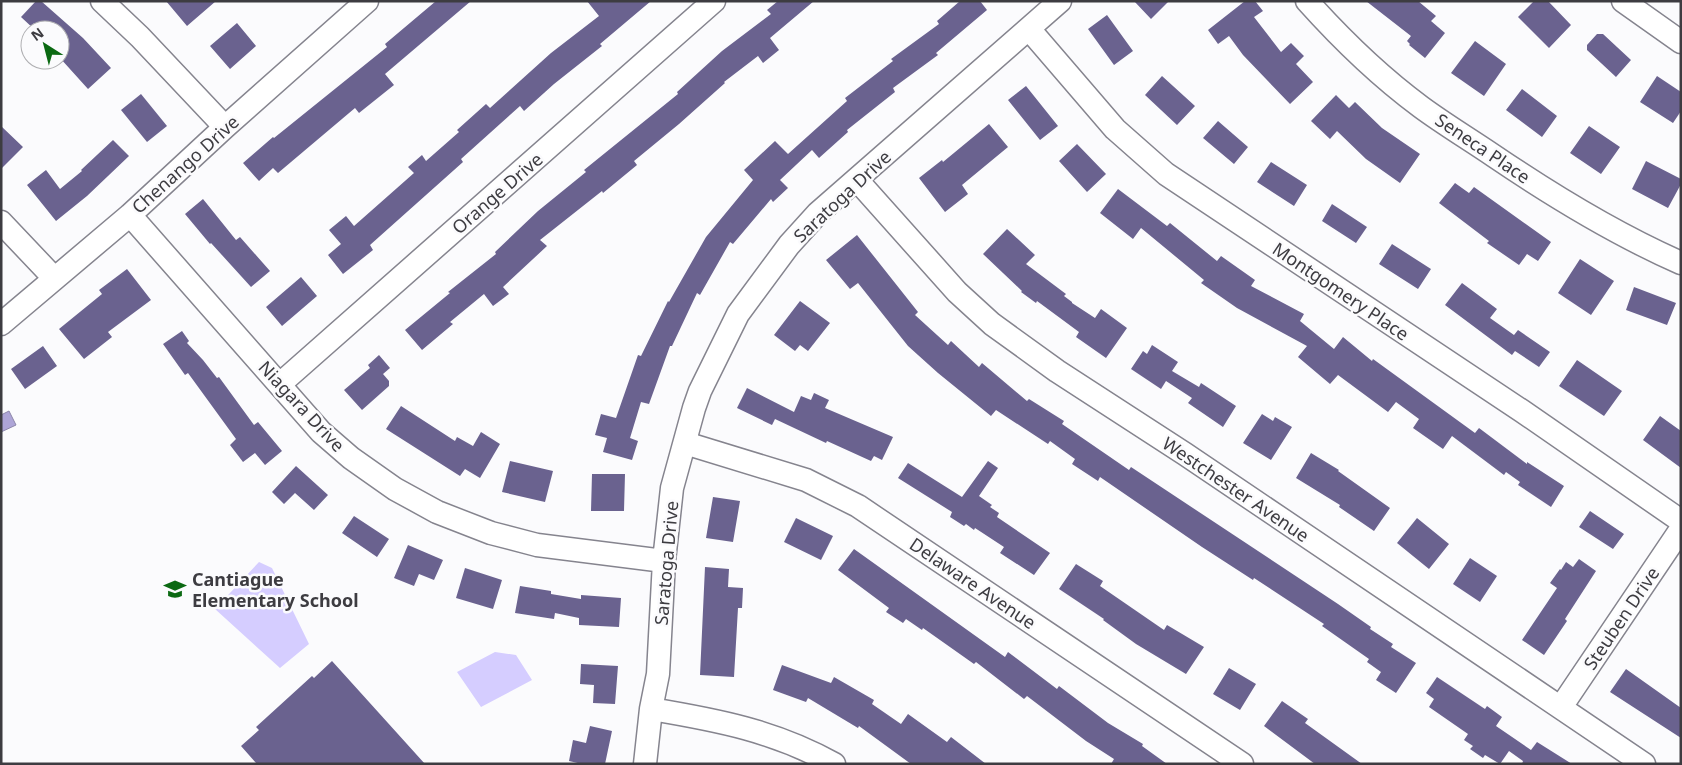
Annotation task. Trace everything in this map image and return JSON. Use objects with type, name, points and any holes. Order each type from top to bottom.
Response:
[{"type":"street","points":[[102,1],[140,37],[225,127]]},
{"type":"street","name":"Chenango Drive","points":[[1,324],[130,215],[225,127],[367,1]]},
{"type":"street","name":"Orange Drive","points":[[280,384],[714,1]]},
{"type":"street","name":"Saratoga Drive","points":[[645,764],[658,674],[664,561],[672,488],[700,391],[738,314],[789,245],[818,213],[1060,1]]},
{"type":"street","name":"Seneca Place","points":[[1307,1],[1330,27],[1372,67],[1421,107],[1536,184],[1610,228],[1681,263]]},
{"type":"street","points":[[1623,1],[1681,42]]},
{"type":"street","name":"Montgomery Place","points":[[1029,29],[1115,129],[1166,174],[1522,411],[1681,521]]},
{"type":"street","name":"Westchester Avenue","points":[[857,180],[957,292],[992,324],[1056,371],[1184,454],[1644,764]]},
{"type":"street","name":"Niagara Drive","points":[[130,215],[321,432],[351,458],[395,489],[437,512],[491,534],[537,545],[664,561]]},
{"type":"street","points":[[1,222],[54,278]]},
{"type":"street","name":"Delaware Avenue","points":[[685,443],[806,480],[858,506],[1242,764]]},
{"type":"street","name":"Steuben Drive","points":[[1561,707],[1681,529]]},
{"type":"street","points":[[652,709],[754,730],[811,751],[834,764]]},
{"type":"shaded area","points":[[9,411],[16,425],[1,432],[1,415]]},
{"type":"shaded area","points":[[259,562],[272,568],[309,644],[280,668],[215,609]]},
{"type":"shaded area","points":[[495,652],[516,655],[532,680],[481,707],[457,672]]},
{"type":"building","points":[[36,1],[41,1],[63,20],[24,20],[21,17]]},
{"type":"building","points":[[166,1],[216,1],[187,26]]},
{"type":"building","points":[[436,1],[471,1],[385,74],[394,85],[359,113],[355,108],[278,173],[273,168],[259,181],[243,163],[387,47],[385,44]]},
{"type":"building","points":[[587,1],[651,1],[600,44],[602,46],[554,84],[524,111],[520,106],[461,159],[463,162],[370,245],[373,250],[343,274],[328,255],[341,244],[329,230],[346,216],[354,226],[414,173],[408,167],[422,155],[426,161],[459,132],[457,130],[486,104],[490,108],[551,53],[599,16]]},
{"type":"building","points":[[778,1],[814,1],[770,38],[779,50],[763,63],[758,56],[724,82],[679,124],[634,161],[637,165],[540,240],[547,246],[503,287],[509,294],[493,306],[484,294],[450,322],[453,324],[422,350],[405,330],[450,293],[448,292],[496,254],[495,252],[538,211],[586,172],[584,170],[678,94],[677,92],[722,51],[771,14],[767,10]]},
{"type":"building","points":[[960,1],[980,1],[987,10],[936,53],[938,55],[893,88],[895,92],[847,130],[848,132],[819,158],[812,150],[780,180],[788,188],[773,202],[771,199],[733,244],[730,242],[700,295],[697,293],[672,346],[670,346],[649,404],[641,402],[630,438],[638,441],[632,460],[603,452],[607,438],[595,435],[601,414],[616,418],[638,355],[641,356],[668,301],[706,237],[753,180],[744,170],[775,141],[788,154],[847,101],[845,98],[893,61],[891,59],[939,24],[937,21]]},
{"type":"building","points":[[1134,1],[1169,1],[1151,19]]},
{"type":"building","points":[[1245,1],[1255,1],[1263,11],[1254,17],[1281,52],[1291,43],[1304,56],[1296,64],[1313,82],[1290,104],[1243,55],[1229,36],[1218,44],[1208,30]]},
{"type":"building","points":[[1366,1],[1418,1],[1436,16],[1431,21],[1445,33],[1425,58],[1409,45],[1407,41],[1411,36]]},
{"type":"building","points":[[1534,1],[1548,1],[1571,25],[1549,48],[1518,17]]},
{"type":"building","points":[[1107,15],[1133,51],[1114,65],[1088,29]]},
{"type":"building","points":[[237,23],[256,46],[230,69],[210,46]]},
{"type":"building","points":[[70,27],[111,68],[88,89],[70,69]]},
{"type":"building","points":[[1597,34],[1603,34],[1631,60],[1616,77],[1587,50],[1587,45]]},
{"type":"building","points":[[1475,41],[1506,64],[1484,96],[1451,73]]},
{"type":"building","points":[[1162,76],[1195,106],[1177,125],[1145,95]]},
{"type":"building","points":[[1657,76],[1681,92],[1681,111],[1673,123],[1640,102]]},
{"type":"building","points":[[1026,86],[1058,126],[1040,140],[1008,100]]},
{"type":"building","points":[[1522,89],[1557,116],[1542,137],[1506,110]]},
{"type":"building","points":[[141,94],[167,126],[147,142],[121,110]]},
{"type":"building","points":[[1336,95],[1349,108],[1355,102],[1382,128],[1420,154],[1400,183],[1366,159],[1337,131],[1330,139],[1311,121]]},
{"type":"building","points":[[1218,121],[1248,147],[1234,164],[1203,138]]},
{"type":"building","points":[[989,124],[1008,147],[962,185],[968,194],[945,212],[919,178],[942,160],[943,162]]},
{"type":"building","points":[[1,126],[23,147],[1,169]]},
{"type":"building","points":[[1589,126],[1620,147],[1601,174],[1570,153]]},
{"type":"building","points":[[113,140],[129,156],[87,196],[56,221],[27,185],[46,170],[60,189],[82,171]]},
{"type":"building","points":[[1077,144],[1106,174],[1087,192],[1059,161]]},
{"type":"building","points":[[1646,161],[1681,179],[1681,184],[1668,208],[1632,189]]},
{"type":"building","points":[[1271,162],[1307,185],[1294,206],[1257,182]]},
{"type":"building","points":[[1455,183],[1469,193],[1474,187],[1551,242],[1538,261],[1527,254],[1519,265],[1487,243],[1489,241],[1439,203]]},
{"type":"building","points":[[1118,189],[1167,226],[1170,223],[1217,261],[1221,256],[1255,280],[1251,286],[1304,314],[1300,321],[1334,349],[1343,337],[1372,361],[1373,359],[1475,433],[1479,428],[1527,464],[1527,462],[1564,486],[1551,507],[1518,485],[1520,482],[1506,472],[1504,475],[1452,436],[1443,449],[1413,428],[1419,419],[1396,402],[1388,412],[1338,375],[1330,384],[1298,357],[1307,346],[1237,308],[1201,283],[1204,280],[1141,228],[1133,239],[1100,213]]},
{"type":"building","points":[[203,199],[236,240],[240,237],[270,271],[251,287],[210,244],[185,214]]},
{"type":"building","points":[[1332,204],[1367,227],[1356,243],[1322,221]]},
{"type":"building","points":[[1007,229],[1035,255],[1026,264],[1066,294],[1064,296],[1072,303],[1095,318],[1101,309],[1127,328],[1106,358],[1076,337],[1079,332],[1037,301],[1036,303],[1021,292],[983,254]]},
{"type":"building","points":[[857,235],[918,312],[915,315],[948,345],[951,341],[979,367],[982,363],[1027,401],[1029,399],[1064,421],[1062,424],[1129,470],[1131,467],[1338,604],[1393,644],[1391,647],[1416,663],[1396,693],[1376,680],[1381,672],[1367,662],[1369,659],[1322,626],[1324,624],[1254,578],[1253,580],[1202,547],[1100,477],[1098,481],[1072,464],[1075,459],[1050,441],[1048,444],[996,410],[991,416],[938,373],[908,346],[858,283],[850,289],[826,260]]},
{"type":"building","points":[[1392,244],[1431,269],[1418,289],[1379,264]]},
{"type":"building","points":[[1580,259],[1614,281],[1591,315],[1558,293]]},
{"type":"building","points":[[127,269],[151,300],[108,332],[112,337],[84,359],[59,329],[102,294],[99,290]]},
{"type":"building","points":[[301,277],[317,296],[282,326],[266,307]]},
{"type":"building","points":[[1462,283],[1497,309],[1490,318],[1514,335],[1518,330],[1550,352],[1539,367],[1515,351],[1512,355],[1445,305]]},
{"type":"building","points":[[1634,287],[1676,303],[1667,325],[1626,310]]},
{"type":"building","points":[[800,301],[830,323],[808,351],[800,345],[795,351],[774,335]]},
{"type":"building","points":[[182,331],[189,341],[187,343],[217,378],[219,377],[254,425],[258,422],[282,451],[265,465],[255,453],[243,462],[230,445],[236,439],[188,373],[185,375],[163,344]]},
{"type":"building","points":[[1152,345],[1178,362],[1172,371],[1199,387],[1201,383],[1236,406],[1223,427],[1188,403],[1192,398],[1166,381],[1161,389],[1131,369],[1143,351],[1147,354]]},
{"type":"building","points":[[43,346],[57,366],[25,389],[11,369]]},
{"type":"building","points":[[379,355],[390,368],[383,374],[389,381],[389,386],[362,410],[344,390],[370,368],[368,365]]},
{"type":"building","points":[[1577,360],[1622,391],[1604,416],[1559,386]]},
{"type":"building","points":[[747,388],[794,412],[801,396],[811,400],[814,393],[829,400],[825,408],[893,437],[882,460],[874,456],[871,461],[827,441],[826,443],[775,419],[772,425],[737,408]]},
{"type":"building","points":[[401,406],[455,441],[457,437],[473,446],[481,432],[500,444],[480,478],[465,469],[460,476],[386,429]]},
{"type":"building","points":[[1262,414],[1273,421],[1275,417],[1292,427],[1271,460],[1243,443]]},
{"type":"building","points":[[1660,416],[1681,431],[1681,468],[1643,440]]},
{"type":"building","points":[[1311,453],[1339,470],[1390,508],[1374,531],[1339,507],[1340,505],[1296,478]]},
{"type":"building","points":[[510,461],[553,471],[545,502],[502,492]]},
{"type":"building","points":[[988,461],[998,468],[979,496],[992,505],[990,507],[999,513],[997,517],[1050,553],[1034,575],[1000,553],[1004,547],[975,528],[974,530],[966,524],[964,526],[950,517],[952,512],[898,478],[908,463],[962,497]]},
{"type":"building","points":[[296,466],[328,495],[314,510],[295,493],[284,504],[272,492]]},
{"type":"building","points":[[592,474],[625,474],[624,511],[591,511]]},
{"type":"building","points":[[713,497],[740,501],[733,542],[706,538]]},
{"type":"building","points":[[1590,511],[1624,534],[1613,549],[1579,527]]},
{"type":"building","points":[[354,516],[389,539],[377,557],[342,533]]},
{"type":"building","points":[[796,518],[833,536],[821,560],[784,542]]},
{"type":"building","points":[[1417,518],[1449,544],[1429,569],[1397,543]]},
{"type":"building","points":[[408,545],[443,560],[434,580],[419,574],[414,586],[394,578]]},
{"type":"building","points":[[854,549],[1005,657],[1008,652],[1057,689],[1059,686],[1108,723],[1143,744],[1142,746],[1167,764],[1111,764],[1114,759],[1086,741],[1027,696],[1024,699],[976,662],[974,664],[923,628],[922,630],[906,619],[903,623],[886,612],[889,608],[838,570]]},
{"type":"building","points":[[1470,558],[1497,576],[1480,602],[1453,584]]},
{"type":"building","points":[[1579,559],[1596,571],[1565,619],[1567,621],[1544,655],[1522,640],[1557,588],[1550,583],[1566,562],[1573,567]]},
{"type":"building","points":[[1076,564],[1103,581],[1100,586],[1164,630],[1167,625],[1204,647],[1186,674],[1136,644],[1104,619],[1059,589]]},
{"type":"building","points":[[705,567],[729,569],[728,587],[743,588],[742,608],[738,608],[734,677],[700,675]]},
{"type":"building","points":[[465,568],[502,580],[493,609],[456,598]]},
{"type":"building","points":[[520,586],[551,591],[551,594],[581,599],[581,595],[621,598],[619,627],[579,625],[579,618],[555,613],[554,619],[515,613]]},
{"type":"building","points":[[332,661],[425,764],[257,764],[241,746],[259,730],[256,727],[312,676],[314,678]]},
{"type":"building","points":[[581,664],[618,666],[615,704],[593,703],[594,685],[580,684]]},
{"type":"building","points":[[782,665],[831,683],[834,677],[874,700],[872,704],[901,724],[908,714],[947,742],[951,737],[986,764],[911,764],[859,726],[858,728],[808,698],[806,702],[773,690]]},
{"type":"building","points":[[1229,668],[1256,684],[1240,710],[1213,694]]},
{"type":"building","points":[[1626,669],[1681,708],[1681,738],[1610,692]]},
{"type":"building","points":[[1437,677],[1485,709],[1487,706],[1502,717],[1496,726],[1531,750],[1537,742],[1572,764],[1522,764],[1523,761],[1509,751],[1500,764],[1485,755],[1483,758],[1470,749],[1473,746],[1464,740],[1468,734],[1429,707],[1434,699],[1426,693]]},
{"type":"building","points":[[1282,701],[1308,719],[1305,723],[1362,764],[1315,764],[1264,726]]},
{"type":"building","points":[[590,726],[612,731],[605,764],[582,764],[569,761],[573,740],[586,743]]},
{"type":"place","name":"Cantiague Elementary School","points":[[175,589]]}]
